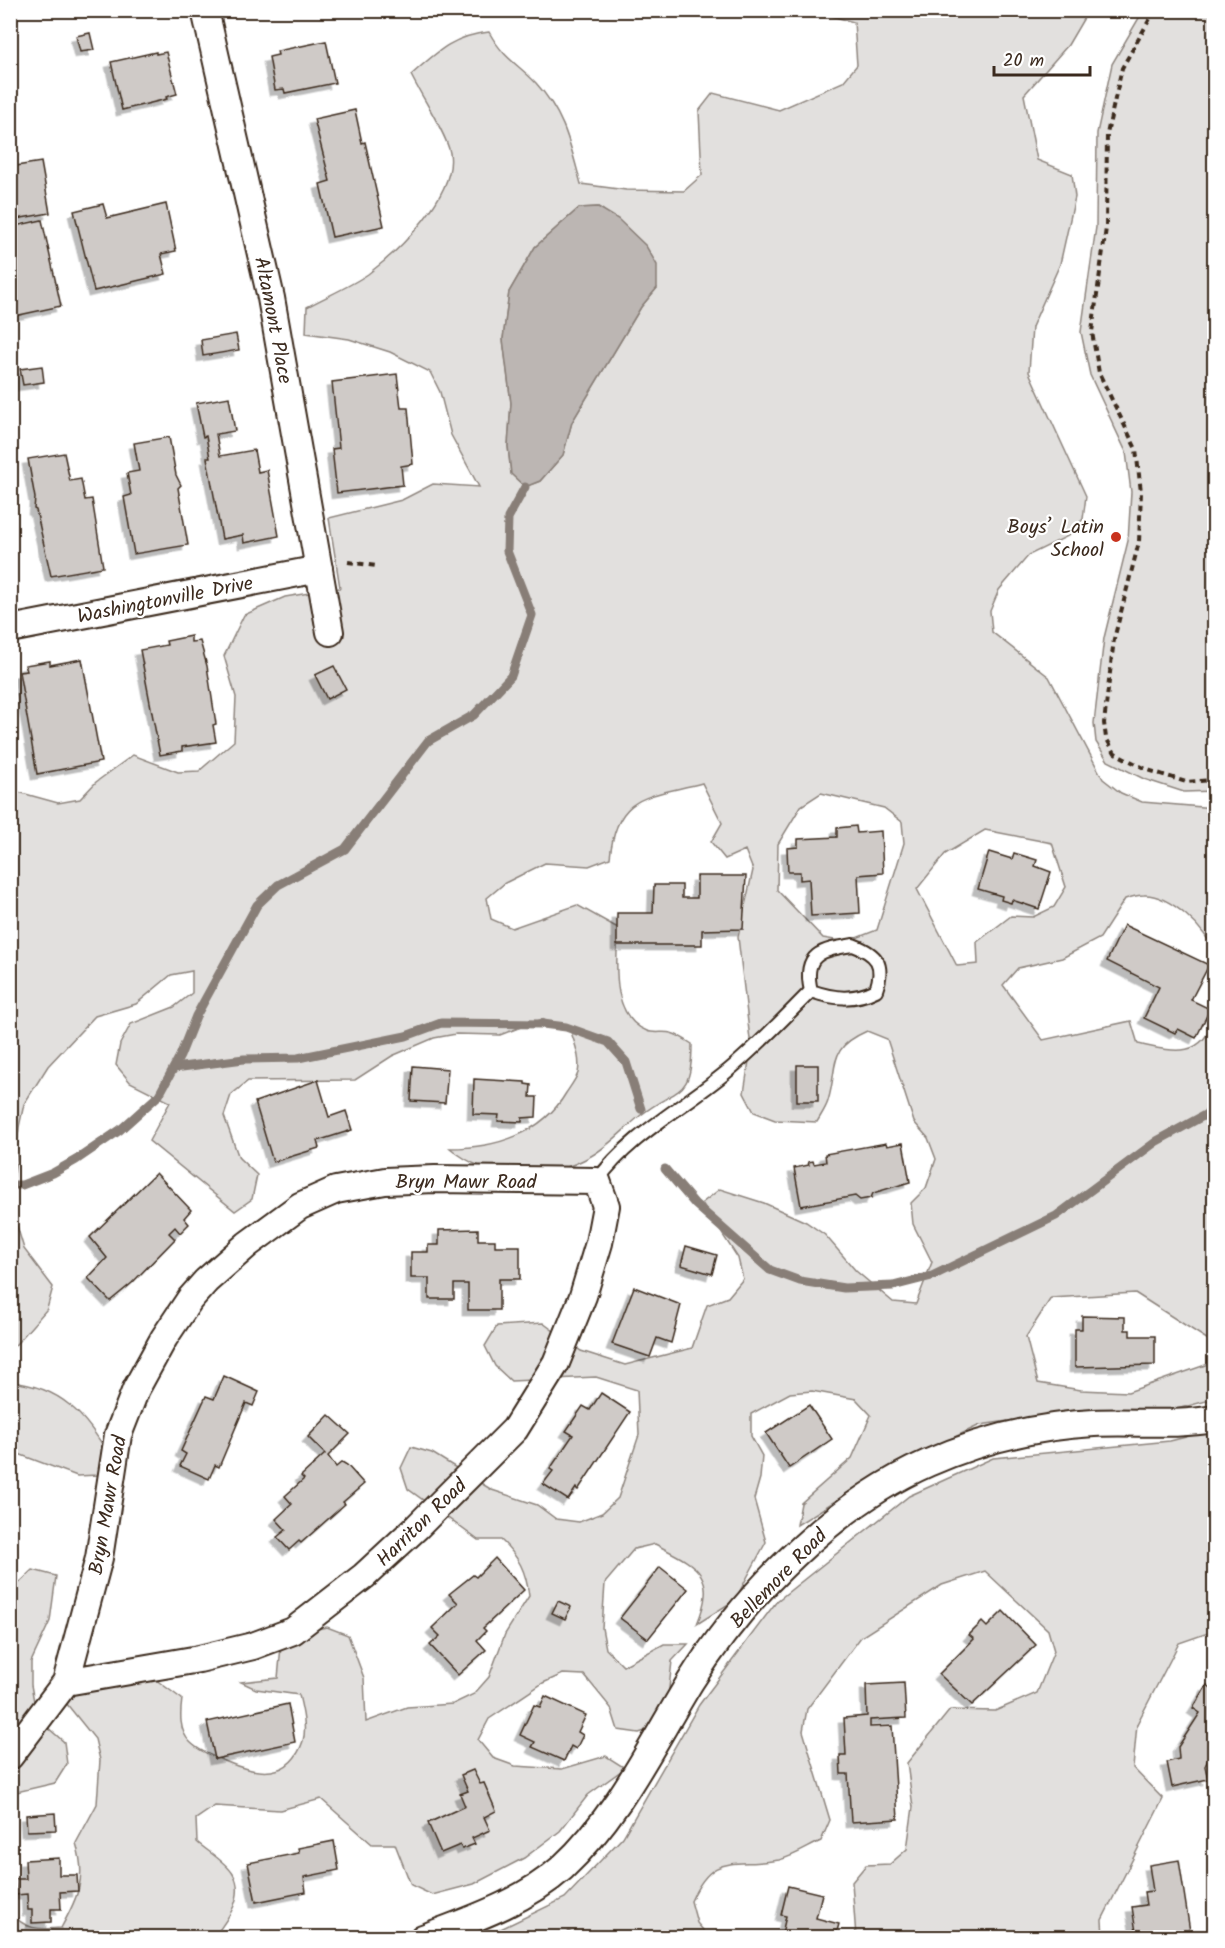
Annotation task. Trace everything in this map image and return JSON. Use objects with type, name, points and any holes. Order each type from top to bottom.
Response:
[{"type":"street","name":"Altamont Place","points":[[205,10],[271,298],[330,632]]},
{"type":"street","name":"Washingtonville Drive","points":[[10,629],[319,569]]},
{"type":"street","name":"Bryn Mawr Road","points":[[10,1756],[66,1682],[99,1558],[118,1435],[136,1389],[164,1338],[190,1299],[206,1281],[300,1206],[336,1190],[385,1181],[435,1179],[597,1181]]},
{"type":"street","name":"Harriton Road","points":[[66,1682],[210,1656],[253,1646],[293,1631],[364,1576],[417,1527],[516,1430],[556,1363],[583,1296],[599,1243],[606,1206],[597,1181]]},
{"type":"street","name":"Bellemore Road","points":[[423,1938],[494,1909],[534,1889],[560,1870],[616,1806],[692,1679],[729,1628],[765,1586],[838,1517],[882,1487],[927,1463],[1013,1435],[1058,1426],[1185,1424],[1215,1419]]},
{"type":"lane","points":[[853,945],[870,952],[878,963],[880,979],[876,990],[862,997],[832,998],[811,991],[807,977],[812,961],[821,951],[853,945]]},
{"type":"lane","points":[[597,1181],[609,1164],[664,1118],[724,1074],[811,991]]},
{"type":"path","points":[[1155,10],[1122,68],[1107,134],[1106,228],[1092,332],[1099,373],[1136,449],[1141,492],[1139,542],[1114,639],[1104,723],[1106,738],[1115,753],[1148,770],[1186,782],[1215,780]]},
{"type":"path","points":[[344,562],[376,566]]},
{"type":"shaded area","points":[[812,11],[1088,11],[1068,45],[1024,95],[1037,160],[1072,174],[1075,197],[1060,264],[1032,327],[1029,372],[1086,496],[1083,519],[1068,536],[1029,555],[999,590],[990,611],[992,632],[1049,677],[1103,779],[1121,793],[1142,802],[1214,808],[1214,953],[1196,924],[1176,907],[1154,896],[1139,895],[1125,899],[1100,938],[1062,958],[1018,968],[1003,985],[1043,1040],[1131,1021],[1138,1044],[1162,1049],[1184,1050],[1202,1041],[1209,1032],[1214,1018],[1212,1242],[1214,1252],[1214,1362],[1214,1399],[1173,1410],[1083,1410],[980,1425],[883,1471],[797,1525],[801,1503],[852,1458],[871,1415],[856,1399],[812,1391],[790,1393],[751,1414],[751,1436],[762,1456],[760,1478],[754,1499],[766,1542],[735,1600],[697,1624],[705,1593],[700,1573],[682,1559],[655,1544],[634,1549],[605,1583],[602,1628],[606,1649],[623,1666],[664,1644],[688,1644],[672,1661],[667,1706],[660,1726],[639,1733],[618,1730],[611,1708],[584,1675],[563,1674],[543,1683],[489,1719],[478,1740],[493,1758],[515,1766],[562,1769],[606,1756],[625,1768],[588,1795],[560,1831],[524,1858],[474,1884],[432,1895],[411,1885],[395,1844],[372,1844],[321,1799],[280,1810],[215,1806],[196,1819],[197,1842],[230,1870],[236,1882],[237,1891],[233,1907],[214,1937],[11,1937],[11,1911],[26,1925],[39,1929],[61,1928],[79,1887],[81,1867],[76,1843],[97,1804],[100,1760],[95,1739],[66,1703],[79,1685],[144,1671],[182,1699],[182,1728],[186,1738],[194,1746],[208,1754],[250,1770],[271,1771],[290,1763],[303,1741],[304,1718],[299,1695],[256,1689],[241,1682],[278,1678],[282,1636],[327,1627],[348,1635],[364,1678],[366,1722],[407,1707],[453,1704],[474,1694],[489,1677],[505,1634],[529,1596],[524,1572],[513,1552],[501,1540],[478,1540],[408,1489],[401,1468],[411,1447],[432,1453],[492,1490],[537,1505],[556,1519],[579,1522],[602,1513],[618,1498],[639,1435],[637,1390],[596,1377],[511,1381],[495,1366],[485,1346],[497,1326],[543,1323],[581,1351],[625,1365],[692,1348],[707,1305],[728,1297],[743,1279],[738,1258],[702,1203],[720,1189],[764,1203],[806,1222],[825,1235],[856,1271],[893,1302],[916,1304],[932,1262],[913,1224],[911,1203],[926,1188],[936,1159],[928,1138],[914,1122],[887,1039],[867,1031],[845,1044],[836,1059],[828,1101],[817,1122],[775,1120],[754,1112],[744,1093],[751,1048],[738,937],[753,870],[745,850],[725,859],[711,842],[722,823],[702,783],[651,796],[638,801],[628,809],[619,821],[610,858],[589,866],[545,863],[505,883],[487,898],[491,919],[512,928],[577,905],[618,928],[618,986],[626,1013],[635,1024],[647,1031],[671,1033],[692,1044],[689,1075],[680,1090],[641,1115],[611,1142],[591,1156],[556,1170],[519,1174],[483,1167],[450,1148],[484,1145],[516,1136],[544,1119],[571,1086],[579,1068],[571,1032],[542,1019],[500,1035],[456,1034],[434,1038],[392,1056],[355,1080],[248,1081],[231,1095],[224,1116],[239,1158],[257,1175],[252,1199],[235,1211],[149,1141],[170,1102],[130,1082],[116,1065],[120,1044],[131,1024],[174,1007],[192,993],[192,971],[171,975],[136,1004],[95,1016],[48,1066],[24,1104],[19,1127],[11,1206],[11,790],[58,803],[80,799],[96,782],[133,755],[178,772],[199,771],[234,741],[236,697],[224,656],[244,615],[285,597],[340,588],[329,518],[402,500],[433,484],[479,487],[451,435],[440,392],[430,372],[390,352],[349,339],[306,333],[307,307],[353,283],[381,264],[423,220],[445,186],[450,169],[448,145],[411,75],[437,52],[455,41],[489,32],[500,49],[536,83],[554,107],[565,130],[581,184],[626,190],[684,191],[702,175],[699,111],[713,93],[779,110],[843,82],[857,65],[854,22]],"holes":[[[598,207],[603,210],[657,288],[641,307],[572,422],[563,455],[540,481],[525,487],[511,474],[508,446],[511,403],[503,339],[509,292],[535,247],[579,208]],[[821,793],[884,808],[902,822],[904,843],[877,930],[846,942],[823,938],[777,890],[778,844],[801,806]],[[985,830],[1052,843],[1066,887],[1054,907],[1033,917],[1011,916],[977,942],[978,964],[957,966],[917,889],[945,854]],[[1135,1293],[1210,1341],[1214,1362],[1128,1392],[1081,1390],[1038,1383],[1026,1337],[1051,1298]]]},
{"type":"shaded area","points":[[1143,11],[1214,11],[1214,791],[1184,792],[1144,779],[1108,761],[1096,742],[1094,723],[1104,638],[1128,541],[1131,492],[1126,452],[1090,375],[1081,332],[1096,227],[1097,133],[1112,64]]},
{"type":"shaded area","points":[[598,207],[618,219],[646,246],[657,265],[657,288],[641,307],[572,422],[563,455],[540,481],[525,487],[511,474],[508,446],[511,403],[503,339],[509,292],[535,247],[579,208]]},
{"type":"shaded area","points":[[11,1206],[24,1249],[53,1287],[47,1309],[11,1350]]},
{"type":"shaded area","points":[[10,1382],[44,1390],[58,1397],[81,1416],[110,1456],[98,1475],[77,1476],[11,1453]]},
{"type":"shaded area","points":[[1214,1430],[1214,1631],[1179,1643],[1137,1724],[1133,1768],[1163,1799],[1102,1920],[1103,1937],[856,1937],[852,1882],[866,1865],[890,1864],[907,1849],[913,1807],[907,1763],[950,1710],[995,1711],[1037,1693],[1054,1651],[1048,1630],[985,1571],[942,1585],[861,1637],[807,1709],[803,1731],[830,1820],[821,1841],[784,1859],[726,1865],[708,1875],[699,1885],[691,1901],[697,1923],[709,1937],[576,1938],[569,1931],[565,1937],[482,1938],[565,1898],[623,1837],[699,1705],[777,1601],[909,1496],[993,1458],[1170,1441]]},
{"type":"shaded area","points":[[33,1570],[56,1576],[50,1621],[31,1662],[31,1685],[35,1707],[46,1726],[64,1742],[67,1764],[55,1783],[12,1793],[11,1798],[11,1605],[16,1586]]},
{"type":"building","points":[[90,33],[94,50],[80,52],[76,36]]},
{"type":"building","points":[[326,41],[335,83],[285,93],[284,89],[275,90],[269,57],[278,55],[277,51]]},
{"type":"building","points":[[156,52],[156,54],[166,52],[177,94],[166,97],[167,99],[122,110],[111,62]]},
{"type":"building","points":[[355,110],[362,143],[365,142],[384,226],[332,237],[320,184],[330,181],[314,119]]},
{"type":"building","points":[[41,162],[50,213],[10,220],[10,167]]},
{"type":"building","points":[[103,204],[107,218],[166,204],[176,251],[161,254],[166,274],[94,291],[74,211]]},
{"type":"building","points":[[42,220],[61,306],[10,317],[10,227]]},
{"type":"building","points":[[236,334],[239,350],[203,356],[201,340]]},
{"type":"building","points":[[42,366],[44,382],[23,385],[20,369]]},
{"type":"building","points":[[397,374],[401,408],[408,408],[413,464],[401,466],[403,485],[337,493],[332,449],[339,448],[332,382]]},
{"type":"building","points":[[229,397],[235,431],[216,434],[220,456],[254,450],[258,472],[267,470],[279,536],[244,543],[243,535],[222,539],[207,458],[210,458],[206,436],[203,437],[196,403]]},
{"type":"building","points":[[169,437],[176,475],[181,485],[178,488],[188,545],[134,554],[124,497],[131,495],[127,473],[139,471],[134,443]]},
{"type":"building","points":[[64,453],[70,481],[81,479],[85,500],[92,499],[103,567],[51,576],[34,509],[35,498],[28,459]]},
{"type":"building","points":[[191,636],[191,642],[200,641],[207,666],[216,724],[213,725],[216,742],[182,747],[182,751],[160,755],[140,650],[167,645],[166,641]]},
{"type":"building","points":[[82,659],[101,762],[37,774],[19,672],[27,671],[25,665],[50,661],[50,665]]},
{"type":"building","points":[[334,666],[346,689],[327,699],[315,675]]},
{"type":"building","points":[[856,826],[857,833],[881,831],[883,873],[858,875],[860,913],[811,916],[809,879],[800,880],[800,872],[788,872],[787,848],[798,847],[798,839],[837,837],[837,828]]},
{"type":"building","points":[[989,852],[1012,859],[1014,853],[1037,860],[1035,866],[1051,872],[1039,909],[1012,900],[1011,903],[1001,900],[1002,896],[978,889]]},
{"type":"building","points":[[697,876],[746,876],[743,929],[702,930],[702,945],[617,945],[617,913],[653,913],[654,885],[682,885],[682,898],[697,898]]},
{"type":"building","points":[[1124,925],[1209,965],[1191,1000],[1210,1009],[1196,1038],[1178,1029],[1175,1033],[1144,1018],[1159,987],[1107,961]]},
{"type":"building","points":[[797,1065],[818,1065],[818,1101],[797,1101]]},
{"type":"building","points":[[413,1066],[448,1069],[445,1103],[411,1101]]},
{"type":"building","points":[[474,1079],[525,1082],[531,1085],[530,1097],[537,1097],[536,1117],[522,1118],[522,1122],[498,1121],[499,1115],[473,1114]]},
{"type":"building","points":[[318,1080],[329,1117],[346,1111],[352,1130],[317,1141],[319,1148],[273,1162],[255,1102]]},
{"type":"building","points":[[886,1143],[887,1146],[903,1143],[910,1182],[873,1193],[871,1198],[860,1200],[855,1196],[801,1206],[794,1168],[809,1165],[808,1162],[813,1161],[814,1164],[826,1162],[825,1154]]},
{"type":"building","points":[[156,1173],[191,1210],[184,1218],[189,1224],[180,1233],[175,1227],[169,1233],[175,1239],[132,1283],[110,1301],[88,1278],[107,1258],[90,1237]]},
{"type":"building","points":[[478,1229],[478,1240],[495,1240],[495,1246],[520,1246],[520,1279],[499,1279],[499,1310],[468,1310],[468,1284],[454,1284],[454,1299],[429,1299],[429,1278],[411,1278],[411,1252],[428,1252],[428,1245],[439,1245],[439,1230]]},
{"type":"building","points":[[686,1246],[717,1255],[712,1274],[681,1265]]},
{"type":"building","points":[[634,1287],[681,1305],[671,1343],[657,1338],[650,1357],[612,1344]]},
{"type":"building","points":[[1082,1316],[1125,1317],[1125,1330],[1130,1330],[1130,1336],[1155,1336],[1155,1365],[1075,1367],[1075,1329],[1082,1329]]},
{"type":"building","points":[[224,1376],[259,1392],[253,1406],[246,1403],[219,1467],[215,1465],[209,1479],[180,1466],[186,1454],[181,1451],[206,1396],[214,1399]]},
{"type":"building","points":[[601,1393],[630,1412],[578,1490],[576,1488],[568,1500],[543,1484],[553,1471],[550,1469],[573,1435],[566,1431],[583,1406],[590,1410]]},
{"type":"building","points":[[809,1405],[832,1439],[789,1468],[766,1433]]},
{"type":"building","points":[[329,1415],[350,1434],[328,1456],[336,1467],[342,1462],[347,1465],[364,1484],[301,1543],[299,1541],[289,1550],[277,1537],[286,1530],[276,1519],[292,1504],[285,1496],[304,1479],[301,1476],[325,1454],[308,1437]]},
{"type":"building","points":[[495,1558],[524,1590],[483,1628],[486,1631],[477,1640],[486,1650],[458,1675],[430,1645],[440,1636],[432,1628],[458,1603],[449,1594],[473,1575],[476,1577]]},
{"type":"building","points":[[660,1567],[688,1589],[648,1639],[620,1618]]},
{"type":"building","points":[[558,1601],[571,1607],[565,1619],[552,1613]]},
{"type":"building","points":[[1003,1611],[1036,1645],[972,1705],[939,1674],[974,1639],[969,1635],[982,1622],[987,1627]]},
{"type":"building","points":[[904,1683],[906,1718],[870,1720],[870,1727],[892,1726],[898,1819],[851,1822],[848,1774],[841,1774],[840,1755],[846,1755],[844,1718],[867,1716],[866,1685]]},
{"type":"building","points":[[1207,1685],[1214,1690],[1214,1748],[1205,1766],[1208,1779],[1172,1787],[1167,1762],[1179,1759],[1178,1747],[1200,1713],[1193,1708]]},
{"type":"building","points":[[545,1696],[586,1715],[578,1732],[583,1735],[576,1749],[571,1746],[564,1761],[532,1747],[535,1742],[520,1735],[534,1705],[540,1707]]},
{"type":"building","points":[[288,1704],[295,1742],[215,1759],[207,1722]]},
{"type":"building","points":[[473,1770],[480,1784],[484,1783],[496,1811],[484,1817],[490,1830],[472,1838],[475,1844],[462,1849],[460,1845],[441,1853],[428,1823],[465,1806],[460,1794],[468,1791],[461,1775]]},
{"type":"building","points":[[55,1813],[56,1830],[27,1831],[26,1815]]},
{"type":"building","points":[[334,1841],[339,1870],[304,1877],[306,1892],[256,1902],[248,1863],[299,1853],[298,1848]]},
{"type":"building","points":[[59,1858],[59,1875],[77,1875],[78,1891],[60,1892],[61,1909],[51,1909],[51,1922],[32,1923],[32,1910],[28,1910],[27,1894],[16,1895],[15,1879],[26,1879],[25,1860]]},
{"type":"building","points":[[1179,1860],[1191,1938],[1137,1938],[1132,1907],[1146,1905],[1144,1892],[1153,1891],[1149,1865]]},
{"type":"building","points":[[788,1886],[822,1894],[816,1918],[839,1924],[835,1938],[781,1938],[786,1916],[781,1915]]},
{"type":"waterway","points":[[10,1185],[22,1185],[53,1173],[76,1160],[120,1130],[159,1095],[180,1056],[196,1016],[257,905],[278,885],[345,849],[428,741],[474,715],[511,676],[532,615],[507,551],[508,518],[525,487]]},
{"type":"waterway","points":[[174,1068],[244,1059],[298,1058],[406,1036],[441,1023],[543,1024],[566,1027],[608,1042],[626,1062],[641,1109]]},
{"type":"waterway","points":[[665,1169],[695,1204],[770,1270],[800,1281],[844,1288],[893,1286],[932,1276],[1056,1216],[1157,1141],[1214,1110]]},
{"type":"place","name":"Boys’ Latin School","points":[[1116,537]]}]
